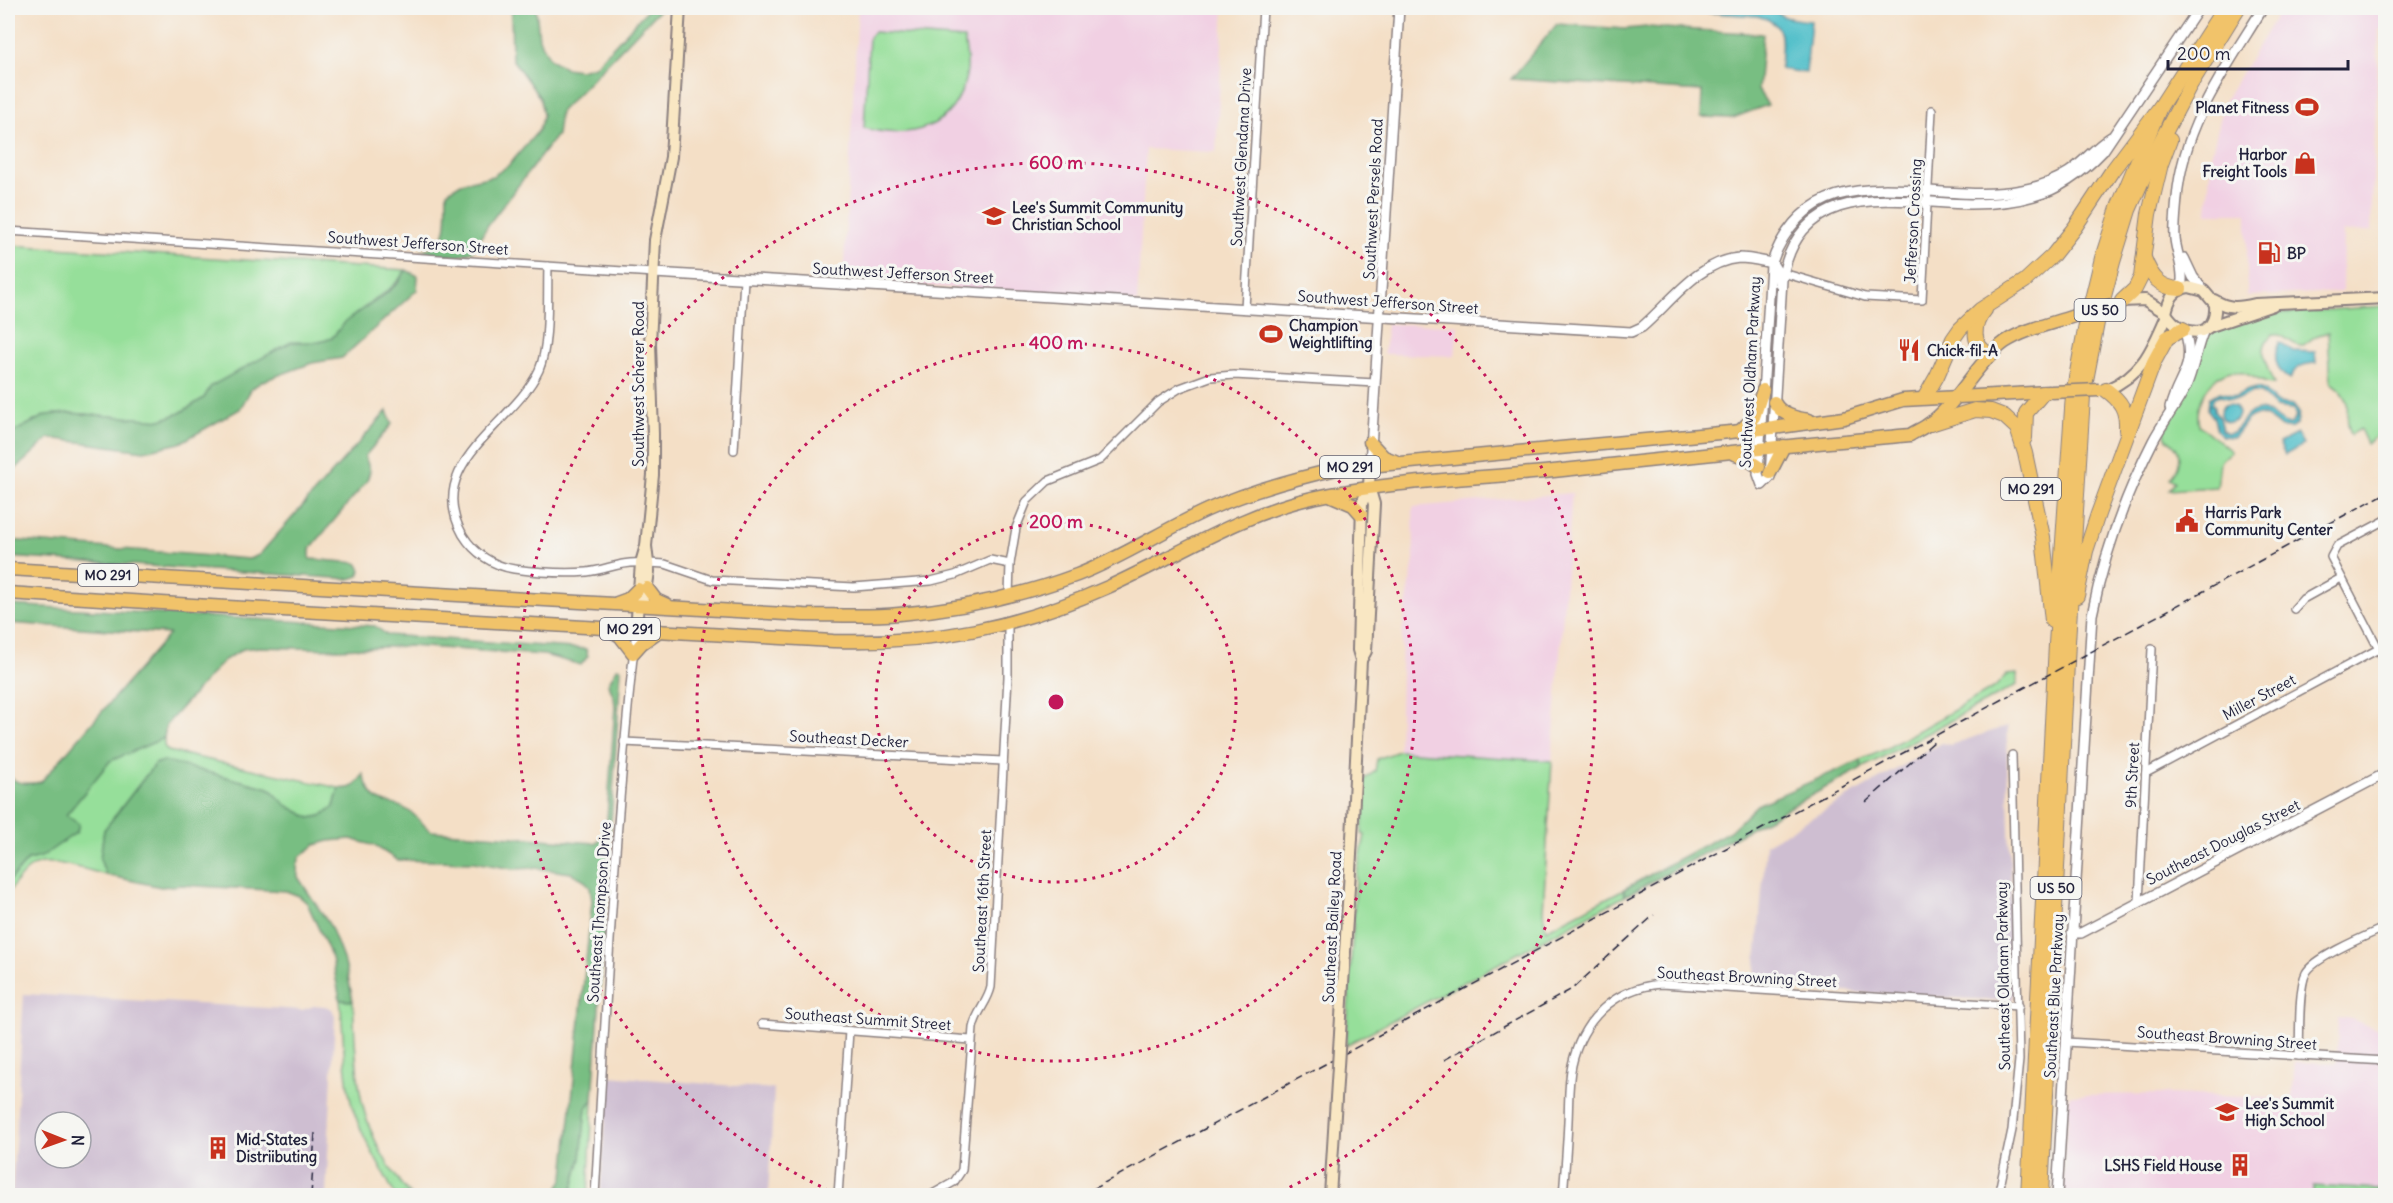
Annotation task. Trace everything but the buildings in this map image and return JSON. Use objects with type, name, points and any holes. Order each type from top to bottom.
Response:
[{"type":"highway","name":"US 50","points":[[2041,1196],[2072,406],[2086,324],[2102,258],[2119,206],[2160,107],[2224,8]]},
{"type":"highway","name":"US 50","points":[[2028,1196],[2062,643],[2083,396],[2097,323],[2129,210],[2154,154],[2189,87],[2238,8]]},
{"type":"highway","points":[[1930,424],[1991,355],[2005,343],[2020,334],[2117,303],[2139,283],[2149,214],[2161,164],[2189,87]]},
{"type":"highway","points":[[1925,398],[1953,339],[1970,318],[2025,281],[2054,255],[2160,107]]},
{"type":"highway","points":[[2144,258],[2149,271],[2157,281],[2167,288],[2180,288]]},
{"type":"highway","points":[[1991,355],[1979,348],[1975,334],[1980,316],[1994,300]]},
{"type":"highway","points":[[2062,643],[2086,551],[2125,441],[2163,344],[2171,334],[2184,330]]},
{"type":"highway","points":[[1740,431],[1753,418],[1763,390]]},
{"type":"highway","points":[[2102,390],[2119,400],[2127,414],[2125,441]]},
{"type":"highway","name":"MO 291","points":[[8,569],[804,615],[880,615],[948,608],[1009,596],[1080,574],[1206,510],[1234,499],[1306,476],[1370,464],[1819,422],[1844,418],[1887,404],[1925,398],[2102,390]]},
{"type":"highway","name":"MO 291","points":[[2025,453],[2026,413],[2047,392]]},
{"type":"highway","points":[[1774,402],[1778,409],[1786,414],[1819,422]]},
{"type":"highway","name":"MO 291","points":[[8,593],[636,630],[883,642],[960,634],[1023,620],[1109,586],[1212,533],[1251,517],[1282,506],[1328,495],[1369,487],[1638,463],[1910,435],[1930,424],[1959,413],[1975,410],[1991,411],[2012,421],[2020,434],[2043,537],[2049,603],[2062,643]]},
{"type":"highway","points":[[1370,442],[1384,457],[1396,462]]},
{"type":"highway","points":[[1731,453],[1744,457],[1764,470],[1772,448]]},
{"type":"highway","points":[[1328,495],[1345,500],[1361,514]]},
{"type":"highway","points":[[614,604],[628,599],[642,589],[670,607]]},
{"type":"highway","points":[[608,628],[620,636],[633,653],[642,643],[659,631]]},
{"type":"highway","points":[[2022,1196],[2027,1130],[2031,1125]]},
{"type":"highway","points":[[2044,1134],[2048,1141],[2045,1196]]},
{"type":"main road","name":"Southwest Scherer Road","points":[[636,630],[645,563],[652,474],[650,344],[657,224],[671,157],[680,8]]},
{"type":"main road","points":[[2102,390],[2125,381],[2139,369],[2152,348],[2171,298],[2180,288],[2189,287],[2204,291],[2214,300],[2230,308],[2255,304],[2385,298]]},
{"type":"main road","points":[[2117,303],[2145,300],[2184,330],[2192,333],[2273,304]]},
{"type":"main road","points":[[2206,328],[2215,315],[2214,300]]},
{"type":"main road","name":"Southeast Bailey Road","points":[[1361,660],[1366,651],[1374,504],[1369,487],[1370,464]]},
{"type":"main road","name":"Southeast Bailey Road","points":[[1330,1196],[1361,660],[1358,650],[1361,514],[1362,503],[1369,487]]},
{"type":"street","name":"Southwest Glendana Drive","points":[[1245,308],[1263,8]]},
{"type":"street","name":"Southwest Persels Road","points":[[1370,464],[1399,8]]},
{"type":"street","name":"Southwest Oldham Parkway","points":[[1767,428],[1774,402],[1783,273],[1789,253],[1801,234],[1817,218],[1827,211],[1858,201],[2007,192],[2024,194],[2068,172],[2111,137],[2199,8]]},
{"type":"street","points":[[2180,288],[2183,277],[2175,235],[2180,171],[2190,136],[2207,98],[2263,8]]},
{"type":"street","name":"Jefferson Crossing","points":[[1783,273],[1865,297],[1922,300],[1932,110]]},
{"type":"street","name":"Southwest Oldham Parkway","points":[[1764,470],[1772,448],[1767,428],[1763,390],[1768,291],[1776,248],[1787,231],[1806,210],[1818,202],[1845,192],[1874,188],[1927,197]]},
{"type":"street","points":[[2176,220],[2186,262],[2204,291]]},
{"type":"street","name":"Southwest Jefferson Street","points":[[8,231],[744,279],[1631,332],[1642,327],[1698,276],[1718,263],[1739,258],[1772,263]]},
{"type":"street","points":[[1783,273],[1780,260],[1787,231]]},
{"type":"street","points":[[1772,263],[1777,271],[1780,293]]},
{"type":"street","points":[[548,266],[544,350],[540,366],[530,385],[461,466],[456,478],[453,498],[458,525],[467,541],[480,555],[505,567],[586,572],[630,562],[665,564],[712,580],[854,587],[931,581],[955,575],[990,560],[1010,564]]},
{"type":"street","points":[[735,450],[744,279]]},
{"type":"street","points":[[2169,411],[2180,399],[2206,328]]},
{"type":"street","points":[[2169,411],[2190,357],[2189,344],[2184,330]]},
{"type":"street","points":[[1009,596],[1010,564],[1018,518],[1032,494],[1048,481],[1100,460],[1158,402],[1180,388],[1210,377],[1234,375],[1375,383]]},
{"type":"street","name":"Southeast Blue Parkway","points":[[2057,1196],[2091,615],[2106,555],[2134,480],[2169,411]]},
{"type":"street","points":[[2385,520],[2337,546],[2332,552],[2332,562],[2382,647],[2385,663]]},
{"type":"street","points":[[2294,609],[2303,599],[2341,578]]},
{"type":"street","name":"Southeast 16th Street","points":[[929,1196],[954,1182],[960,1175],[963,1163],[974,1020],[987,1000],[991,987],[1008,676],[1008,624]]},
{"type":"street","name":"Southeast Thompson Drive","points":[[595,1196],[624,742],[636,630]]},
{"type":"street","name":"Miller Street","points":[[2146,773],[2382,647]]},
{"type":"street","name":"9th Street","points":[[2139,902],[2152,649]]},
{"type":"street","name":"Southeast Decker","points":[[624,742],[1003,761]]},
{"type":"street","name":"Southeast Oldham Parkway","points":[[1998,1196],[2008,1150],[2019,1060],[2012,755]]},
{"type":"street","name":"Southeast Douglas Street","points":[[2072,933],[2081,933],[2279,831],[2385,773]]},
{"type":"street","points":[[2299,1056],[2303,986],[2310,968],[2320,959],[2385,927]]},
{"type":"street","name":"Southeast Browning Street","points":[[1563,1196],[1572,1064],[1586,1031],[1598,1013],[1622,994],[1638,988],[1661,984],[2019,1006]]},
{"type":"street","name":"Southeast Summit Street","points":[[762,1024],[971,1040]]},
{"type":"street","points":[[838,1196],[849,1031]]},
{"type":"street","name":"Southeast Browning Street","points":[[2066,1042],[2385,1061]]},
{"type":"shaded area","name":"Lee's Summit Community Christian School","points":[[858,8],[1224,8],[1216,152],[1146,149],[1137,302],[843,280]]},
{"type":"shaded area","points":[[2281,8],[2385,8],[2385,28],[2379,28],[2371,231],[2343,232],[2342,292],[2247,296],[2247,213],[2207,213],[2211,156],[2225,100]]},
{"type":"shaded area","points":[[1387,324],[1458,325],[1455,356],[1384,354]]},
{"type":"shaded area","points":[[1572,493],[1552,761],[1399,751],[1402,634],[1414,559],[1413,507]]},
{"type":"shaded area","points":[[2008,726],[2014,992],[2012,1001],[1754,987],[1766,844],[1942,743],[1950,745]]},
{"type":"shaded area","points":[[24,994],[302,1010],[314,1006],[325,1006],[332,1009],[335,1016],[326,1195],[12,1195]]},
{"type":"shaded area","name":"Lee's Summit High School","points":[[2338,1017],[2351,1019],[2385,1032],[2385,1195],[2063,1196],[2069,1095],[2171,1094],[2292,1099],[2295,1062],[2337,1063]]},
{"type":"shaded area","points":[[609,1076],[774,1089],[768,1195],[600,1195]]},
{"type":"green space","points":[[511,8],[536,8],[539,39],[550,59],[565,68],[580,70],[595,66],[649,8],[661,8],[560,112],[557,135],[488,225],[473,251],[459,256],[428,253],[422,250],[438,244],[445,231],[447,192],[461,183],[493,176],[509,165],[539,130],[543,115],[540,98],[512,59]]},
{"type":"green space","points":[[1557,24],[1763,34],[1758,90],[1768,105],[1733,118],[1701,117],[1702,91],[1511,79]]},
{"type":"green space","points":[[874,32],[964,39],[966,76],[952,108],[941,119],[914,131],[881,131],[864,128],[869,37]]},
{"type":"green space","points":[[8,245],[406,270],[393,286],[354,315],[330,339],[307,343],[211,386],[204,398],[180,413],[161,420],[70,413],[46,415],[8,435]]},
{"type":"green space","points":[[406,270],[418,276],[417,290],[342,358],[312,363],[263,381],[252,388],[240,409],[180,443],[144,451],[49,438],[8,476],[8,435],[46,415],[70,413],[161,420],[180,413],[204,398],[211,386],[291,342],[320,342],[332,338],[346,321],[398,283]]},
{"type":"green space","points":[[2385,306],[2385,431],[2367,444],[2360,429],[2351,435],[2348,427],[2347,401],[2339,389],[2331,383],[2328,332],[2316,336],[2302,346],[2273,334],[2265,345],[2264,358],[2274,384],[2234,371],[2218,377],[2206,391],[2202,400],[2198,417],[2199,425],[2231,451],[2220,461],[2217,487],[2169,490],[2175,482],[2170,478],[2179,456],[2176,447],[2166,437],[2165,431],[2194,375],[2206,336],[2269,314]]},
{"type":"green space","points":[[387,411],[392,424],[365,456],[370,471],[367,481],[310,549],[310,559],[357,563],[361,570],[359,576],[350,579],[8,557],[8,540],[249,559],[259,555]]},
{"type":"green space","points":[[8,605],[375,626],[387,635],[586,649],[588,656],[581,665],[544,655],[408,646],[243,649],[223,661],[166,725],[164,738],[110,761],[66,815],[79,824],[77,832],[41,857],[28,860],[8,882],[8,775],[19,782],[41,782],[169,634],[8,623]]},
{"type":"green space","points":[[617,668],[621,669],[593,1100],[586,1108],[581,1158],[571,1195],[555,1195],[564,1177],[592,901],[590,887],[583,879],[571,873],[536,868],[513,869],[474,862],[397,860],[375,846],[351,839],[315,845],[300,857],[297,866],[298,877],[331,927],[346,967],[353,1001],[340,1000],[332,958],[307,903],[299,896],[286,891],[181,885],[161,887],[106,875],[100,859],[104,830],[155,764],[164,761],[269,788],[286,805],[310,818],[321,816],[334,807],[339,788],[354,786],[363,774],[368,787],[378,800],[404,808],[431,831],[595,843],[606,833],[615,706],[608,684]]},
{"type":"green space","points":[[2017,674],[2017,685],[1862,768],[1861,760],[1884,750],[1995,687],[2006,675]]},
{"type":"green space","points":[[164,738],[164,746],[168,751],[339,788],[334,806],[321,816],[310,818],[286,805],[269,788],[164,761],[155,764],[104,830],[100,859],[106,875],[56,863],[37,864],[24,873],[8,893],[8,882],[28,860],[41,857],[66,815],[110,761]]},
{"type":"green space","points":[[1399,751],[1552,761],[1543,911],[1546,930],[1624,889],[1625,896],[1346,1045],[1356,877],[1365,835],[1362,834],[1365,779],[1375,771],[1377,759]]},
{"type":"green space","points":[[1861,760],[1862,768],[1625,896],[1624,889],[1730,831],[1757,805]]},
{"type":"green space","points":[[340,1000],[353,1001],[358,1077],[365,1114],[387,1163],[410,1195],[395,1195],[355,1114],[346,1077]]},
{"type":"green space","points":[[593,1100],[588,1195],[571,1196],[581,1158],[586,1108]]},
{"type":"green space","points":[[2313,1186],[2379,1190],[2379,1195],[2313,1195]]},
{"type":"water","points":[[1643,8],[1772,8],[1785,17],[1811,21],[1806,73],[1780,69],[1781,35],[1779,29],[1767,19],[1757,16]]},
{"type":"water","points":[[2280,342],[2293,351],[2315,352],[2316,363],[2300,367],[2290,380],[2285,377],[2277,363],[2276,353]]},
{"type":"water","points":[[2257,388],[2263,390],[2277,403],[2293,405],[2299,413],[2297,423],[2292,428],[2281,428],[2269,418],[2255,415],[2246,421],[2233,437],[2222,436],[2208,410],[2209,398],[2219,392],[2236,396]],"holes":[[[2252,392],[2261,393],[2275,407],[2293,409],[2296,416],[2291,424],[2285,424],[2268,413],[2257,410],[2247,416],[2234,432],[2227,433],[2222,430],[2219,418],[2214,411],[2214,405],[2211,405],[2214,398],[2220,396],[2237,398]]]},
{"type":"water","points":[[2229,404],[2235,407],[2238,413],[2235,419],[2229,422],[2223,419],[2220,413],[2223,407]]},
{"type":"water","points":[[2297,434],[2303,445],[2285,455],[2279,443]]},
{"type":"railway","points":[[1080,1196],[2386,493]]},
{"type":"railway","points":[[1866,802],[1936,740]]},
{"type":"railway","points":[[1444,1060],[1572,989],[1654,915]]},
{"type":"railway","points":[[311,1196],[315,1133]]},
{"type":"place","name":"Planet Fitness","points":[[2307,107]]},
{"type":"place","name":"Harbor Freight Tools","points":[[2305,163]]},
{"type":"place","name":"Lee's Summit Community Christian School","points":[[994,216]]},
{"type":"place","name":"BP","points":[[2269,253]]},
{"type":"place","name":"Champion Weightlifting","points":[[1271,334]]},
{"type":"place","name":"Chick-fil-A","points":[[1909,350]]},
{"type":"place","name":"Harris Park Community Center","points":[[2187,521]]},
{"type":"place","name":"Lee's Summit High School","points":[[2227,1112]]},
{"type":"place","name":"Mid-States Distriibuting","points":[[218,1148]]},
{"type":"place","name":"LSHS Field House","points":[[2240,1165]]}]
